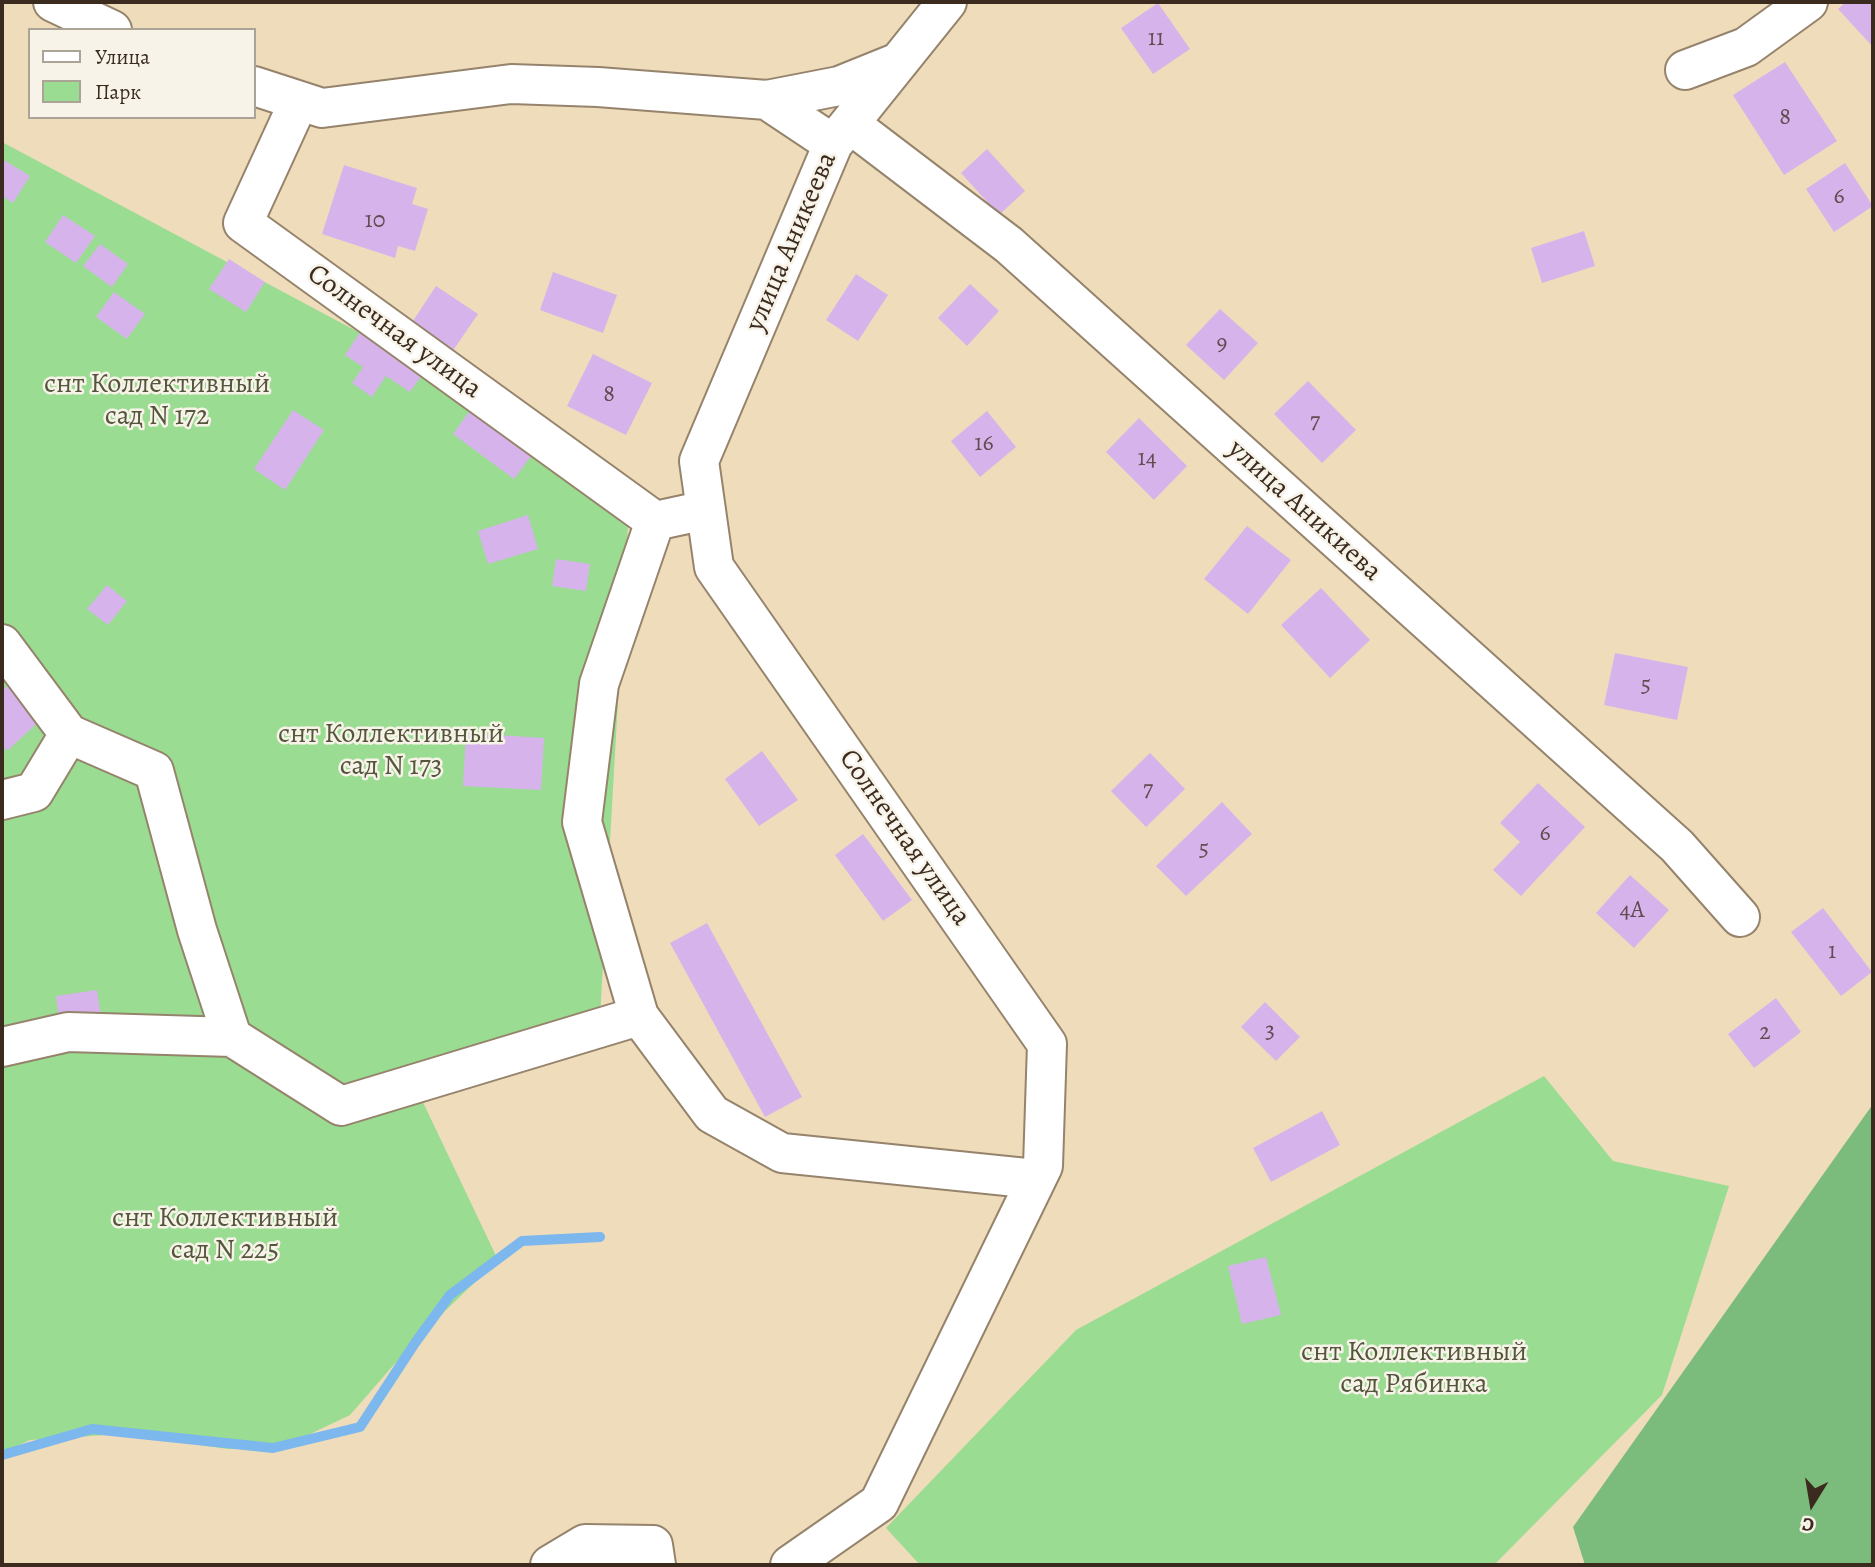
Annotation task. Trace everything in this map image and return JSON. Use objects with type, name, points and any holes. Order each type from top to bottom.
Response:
[{"type":"street","points":[[53,2],[108,28]]},
{"type":"street","name":"улица Аникеева","points":[[706,510],[699,461],[842,134],[947,2]]},
{"type":"street","points":[[1685,70],[1746,47],[1808,2]]},
{"type":"street","points":[[256,87],[322,108],[511,84],[598,87],[767,100],[839,86],[900,61]]},
{"type":"street","name":"Солнечная улица","points":[[297,100],[243,223],[655,521]]},
{"type":"street","name":"улица Аникиева","points":[[767,100],[842,134],[1009,245],[1677,846],[1740,917]]},
{"type":"street","points":[[706,510],[655,521],[599,684],[582,822],[639,1016],[712,1114],[782,1153],[1036,1180]]},
{"type":"street","name":"Солнечная улица","points":[[706,510],[714,567],[1047,1044],[1043,1166],[879,1503],[790,1565]]},
{"type":"street","points":[[2,643],[69,734],[154,771],[197,930],[232,1037]]},
{"type":"street","points":[[2,800],[34,792],[69,734]]},
{"type":"street","points":[[2,1046],[68,1032],[232,1037],[341,1106],[639,1016]]},
{"type":"street","points":[[550,1565],[585,1544],[653,1545],[656,1565]]},
{"type":"green space","points":[[2,142],[377,342],[629,508],[599,1034],[421,1098],[498,1260],[419,1336],[350,1415],[285,1446],[228,1449],[120,1434],[30,1440],[2,1453]]},
{"type":"green space","name":"снт Коллективный сад Рябинка","points":[[1544,1076],[1613,1161],[1729,1186],[1662,1395],[1494,1565],[920,1565],[886,1528],[1076,1330]]},
{"type":"green space","points":[[1873,1104],[1873,1565],[1585,1565],[1573,1527]]},
{"type":"building","points":[[1846,2],[1873,2],[1873,47],[1838,9]]},
{"type":"building","points":[[1158,3],[1190,49],[1153,74],[1121,28]]},
{"type":"building","points":[[1785,62],[1837,141],[1784,175],[1733,95]]},
{"type":"building","points":[[987,149],[1025,191],[999,215],[961,173]]},
{"type":"building","points":[[2,159],[30,176],[13,203],[2,196]]},
{"type":"building","points":[[1845,163],[1873,206],[1834,232],[1806,189]]},
{"type":"building","points":[[344,165],[417,188],[412,204],[428,209],[415,251],[398,246],[395,258],[322,234]]},
{"type":"building","points":[[63,215],[95,236],[76,263],[45,242]]},
{"type":"building","points":[[1584,231],[1595,266],[1542,283],[1531,248]]},
{"type":"building","points":[[100,244],[128,264],[112,287],[83,266]]},
{"type":"building","points":[[229,259],[265,282],[246,312],[209,289]]},
{"type":"building","points":[[553,272],[617,295],[603,333],[540,310]]},
{"type":"building","points":[[856,274],[888,295],[858,341],[826,320]]},
{"type":"building","points":[[970,284],[999,311],[967,346],[938,318]]},
{"type":"building","points":[[436,286],[478,314],[452,352],[411,324]]},
{"type":"building","points":[[114,292],[145,314],[127,339],[96,317]]},
{"type":"building","points":[[1220,309],[1258,343],[1224,380],[1186,345]]},
{"type":"building","points":[[362,329],[425,371],[410,392],[386,376],[372,397],[352,383],[363,367],[345,355]]},
{"type":"building","points":[[593,354],[652,383],[626,435],[567,406]]},
{"type":"building","points":[[1308,381],[1356,430],[1322,463],[1274,414]]},
{"type":"building","points":[[474,405],[535,451],[514,479],[453,434]]},
{"type":"building","points":[[293,410],[324,430],[285,490],[254,469]]},
{"type":"building","points":[[987,411],[1016,447],[980,477],[951,441]]},
{"type":"building","points":[[1139,418],[1187,466],[1154,500],[1106,452]]},
{"type":"building","points":[[528,515],[538,549],[488,564],[478,531]]},
{"type":"building","points":[[1247,526],[1291,560],[1248,614],[1204,579]]},
{"type":"building","points":[[556,559],[590,564],[586,591],[552,586]]},
{"type":"building","points":[[107,585],[127,601],[108,625],[87,609]]},
{"type":"building","points":[[1321,588],[1370,640],[1330,678],[1281,625]]},
{"type":"building","points":[[1615,653],[1688,667],[1677,720],[1604,705]]},
{"type":"building","points":[[11,682],[44,717],[7,751],[2,745],[2,691]]},
{"type":"building","points":[[466,733],[544,738],[541,790],[463,786]]},
{"type":"building","points":[[762,751],[798,800],[759,826],[725,779]]},
{"type":"building","points":[[1150,753],[1185,789],[1146,827],[1111,791]]},
{"type":"building","points":[[1538,783],[1585,827],[1521,896],[1493,870],[1520,842],[1500,823]]},
{"type":"building","points":[[1222,802],[1252,834],[1186,896],[1156,866]]},
{"type":"building","points":[[863,834],[912,900],[883,921],[835,855]]},
{"type":"building","points":[[1630,875],[1669,910],[1634,948],[1596,913]]},
{"type":"building","points":[[1823,908],[1872,972],[1841,996],[1791,932]]},
{"type":"building","points":[[707,923],[802,1097],[765,1117],[670,943]]},
{"type":"building","points":[[97,990],[101,1016],[59,1021],[56,996]]},
{"type":"building","points":[[1776,998],[1801,1032],[1754,1068],[1728,1034]]},
{"type":"building","points":[[1265,1002],[1300,1037],[1276,1061],[1241,1027]]},
{"type":"building","points":[[1322,1111],[1340,1145],[1271,1182],[1253,1148]]},
{"type":"building","points":[[1266,1257],[1281,1315],[1242,1324],[1228,1266]]},
{"type":"waterway","points":[[2,1455],[92,1429],[273,1448],[360,1427],[450,1295],[522,1241],[600,1237]]},
{"type":"park label","name":"снт Коллективный сад N 172","points":[[157,401]]},
{"type":"park label","name":"снт Коллективный сад N 173","points":[[391,751]]},
{"type":"park label","name":"снт Коллективный сад N 225","points":[[225,1235]]}]
